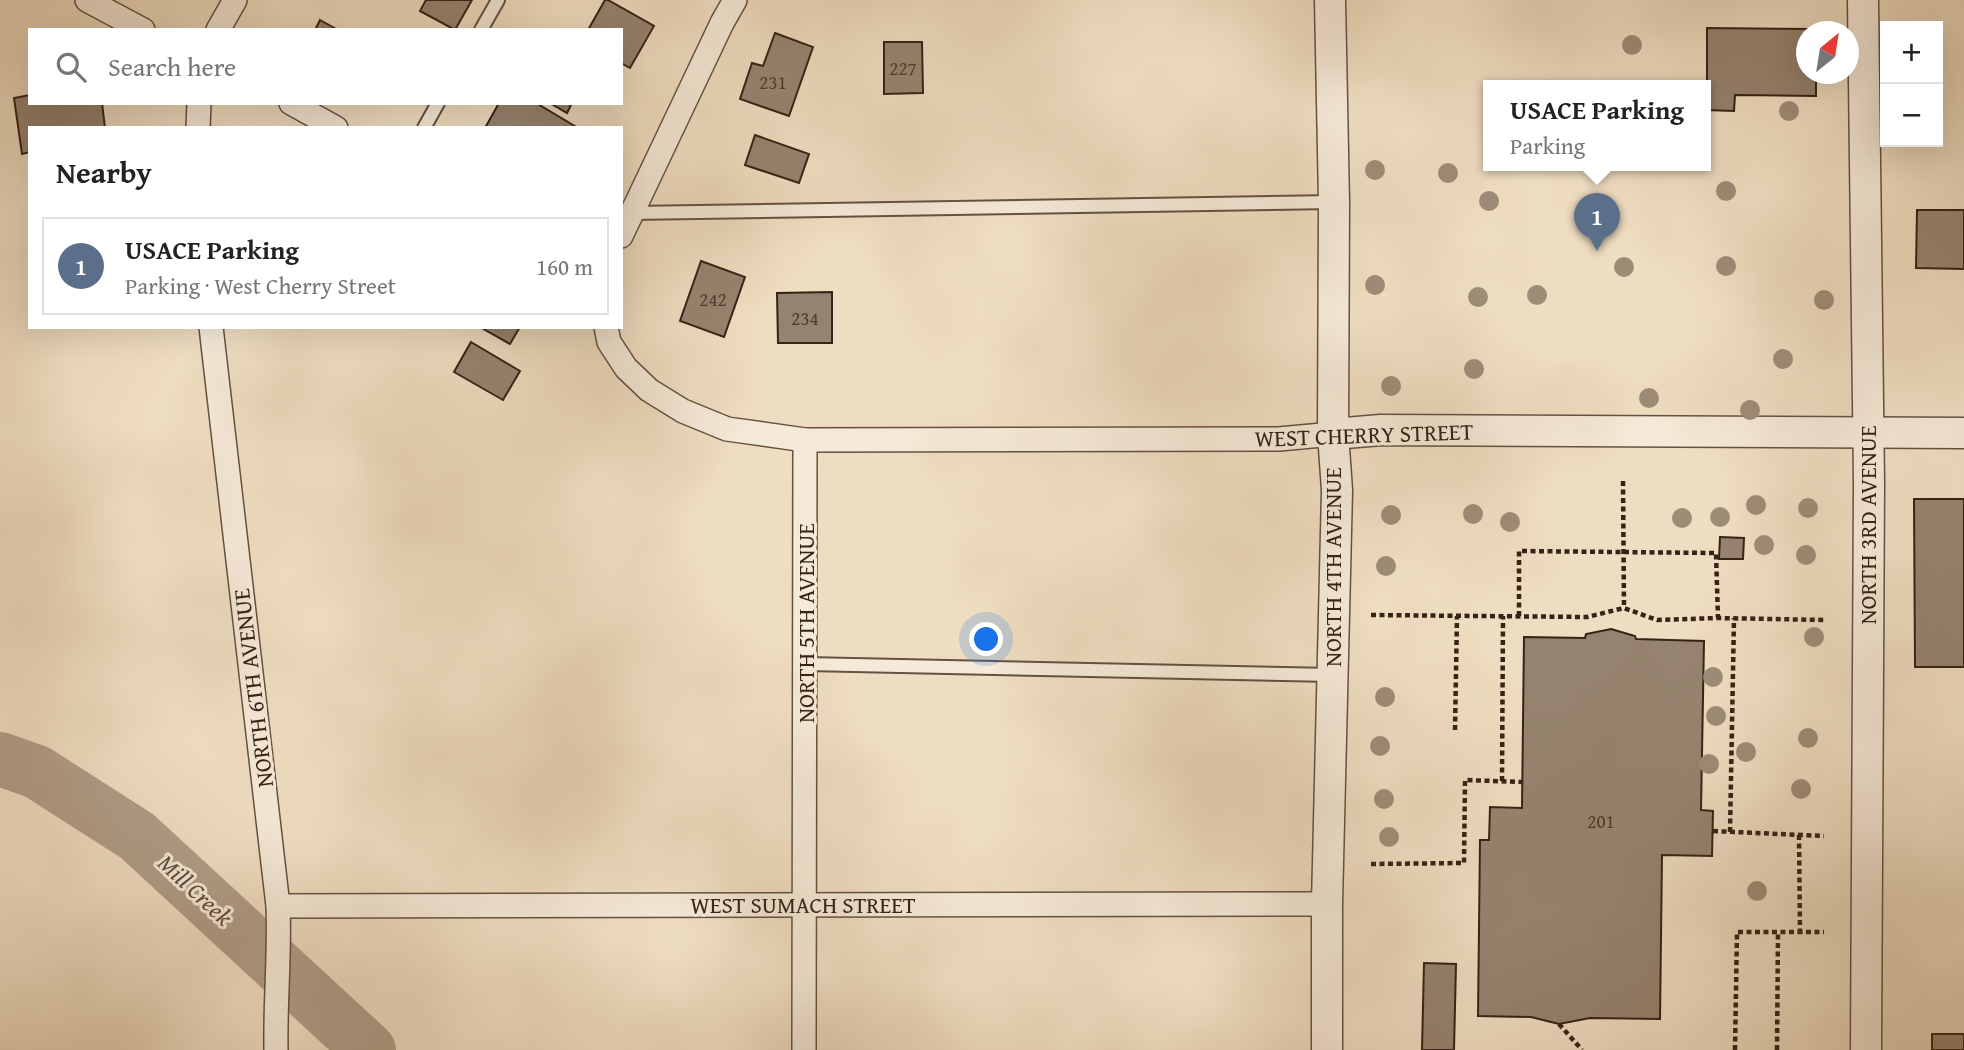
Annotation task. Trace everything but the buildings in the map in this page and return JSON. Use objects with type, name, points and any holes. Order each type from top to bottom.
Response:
[{"type":"street","points":[[87,0],[139,28]]},
{"type":"street","points":[[219,28],[235,0]]},
{"type":"street","points":[[623,232],[735,0]]},
{"type":"street","name":"NORTH 4TH AVENUE","points":[[1327,1050],[1327,904],[1337,490],[1333,435],[1331,0]]},
{"type":"street","name":"NORTH 3RD AVENUE","points":[[1863,0],[1869,505],[1866,1050]]},
{"type":"street","points":[[198,126],[199,105]]},
{"type":"street","points":[[294,105],[332,126]]},
{"type":"street","name":"NORTH 6TH AVENUE","points":[[211,329],[278,906],[275,1050]]},
{"type":"street","points":[[606,329],[609,342],[626,368],[649,390],[683,411],[727,429],[805,440]]},
{"type":"street","name":"WEST CHERRY STREET","points":[[805,440],[1265,439],[1309,438],[1381,430],[1964,433]]},
{"type":"street","name":"NORTH 5TH AVENUE","points":[[804,1050],[805,440]]},
{"type":"street","name":"WEST SUMACH STREET","points":[[278,906],[1327,904]]},
{"type":"lane","points":[[482,28],[498,0]]},
{"type":"lane","points":[[425,126],[437,105]]},
{"type":"lane","points":[[631,214],[1334,202]]},
{"type":"lane","points":[[806,664],[1333,676]]},
{"type":"path","points":[[1623,481],[1624,608]]},
{"type":"path","points":[[1519,616],[1519,551],[1624,552],[1716,553],[1718,618]]},
{"type":"path","points":[[1371,615],[1587,617],[1624,608],[1657,621],[1718,618],[1825,620]]},
{"type":"path","points":[[1455,730],[1457,616]]},
{"type":"path","points":[[1502,781],[1503,616]]},
{"type":"path","points":[[1730,832],[1734,618]]},
{"type":"path","points":[[1371,863],[1464,863],[1465,780],[1522,782]]},
{"type":"path","points":[[1713,831],[1824,836]]},
{"type":"path","points":[[1799,835],[1800,932]]},
{"type":"path","points":[[1735,1050],[1737,932],[1824,932]]},
{"type":"path","points":[[1777,1050],[1779,932]]},
{"type":"path","points":[[1559,1024],[1582,1050]]},
{"type":"waterway","name":"Mill Creek","points":[[0,759],[37,772],[137,836],[369,1050]]},
{"type":"place","name":"USACE Parking","points":[[1597,251]]}]
